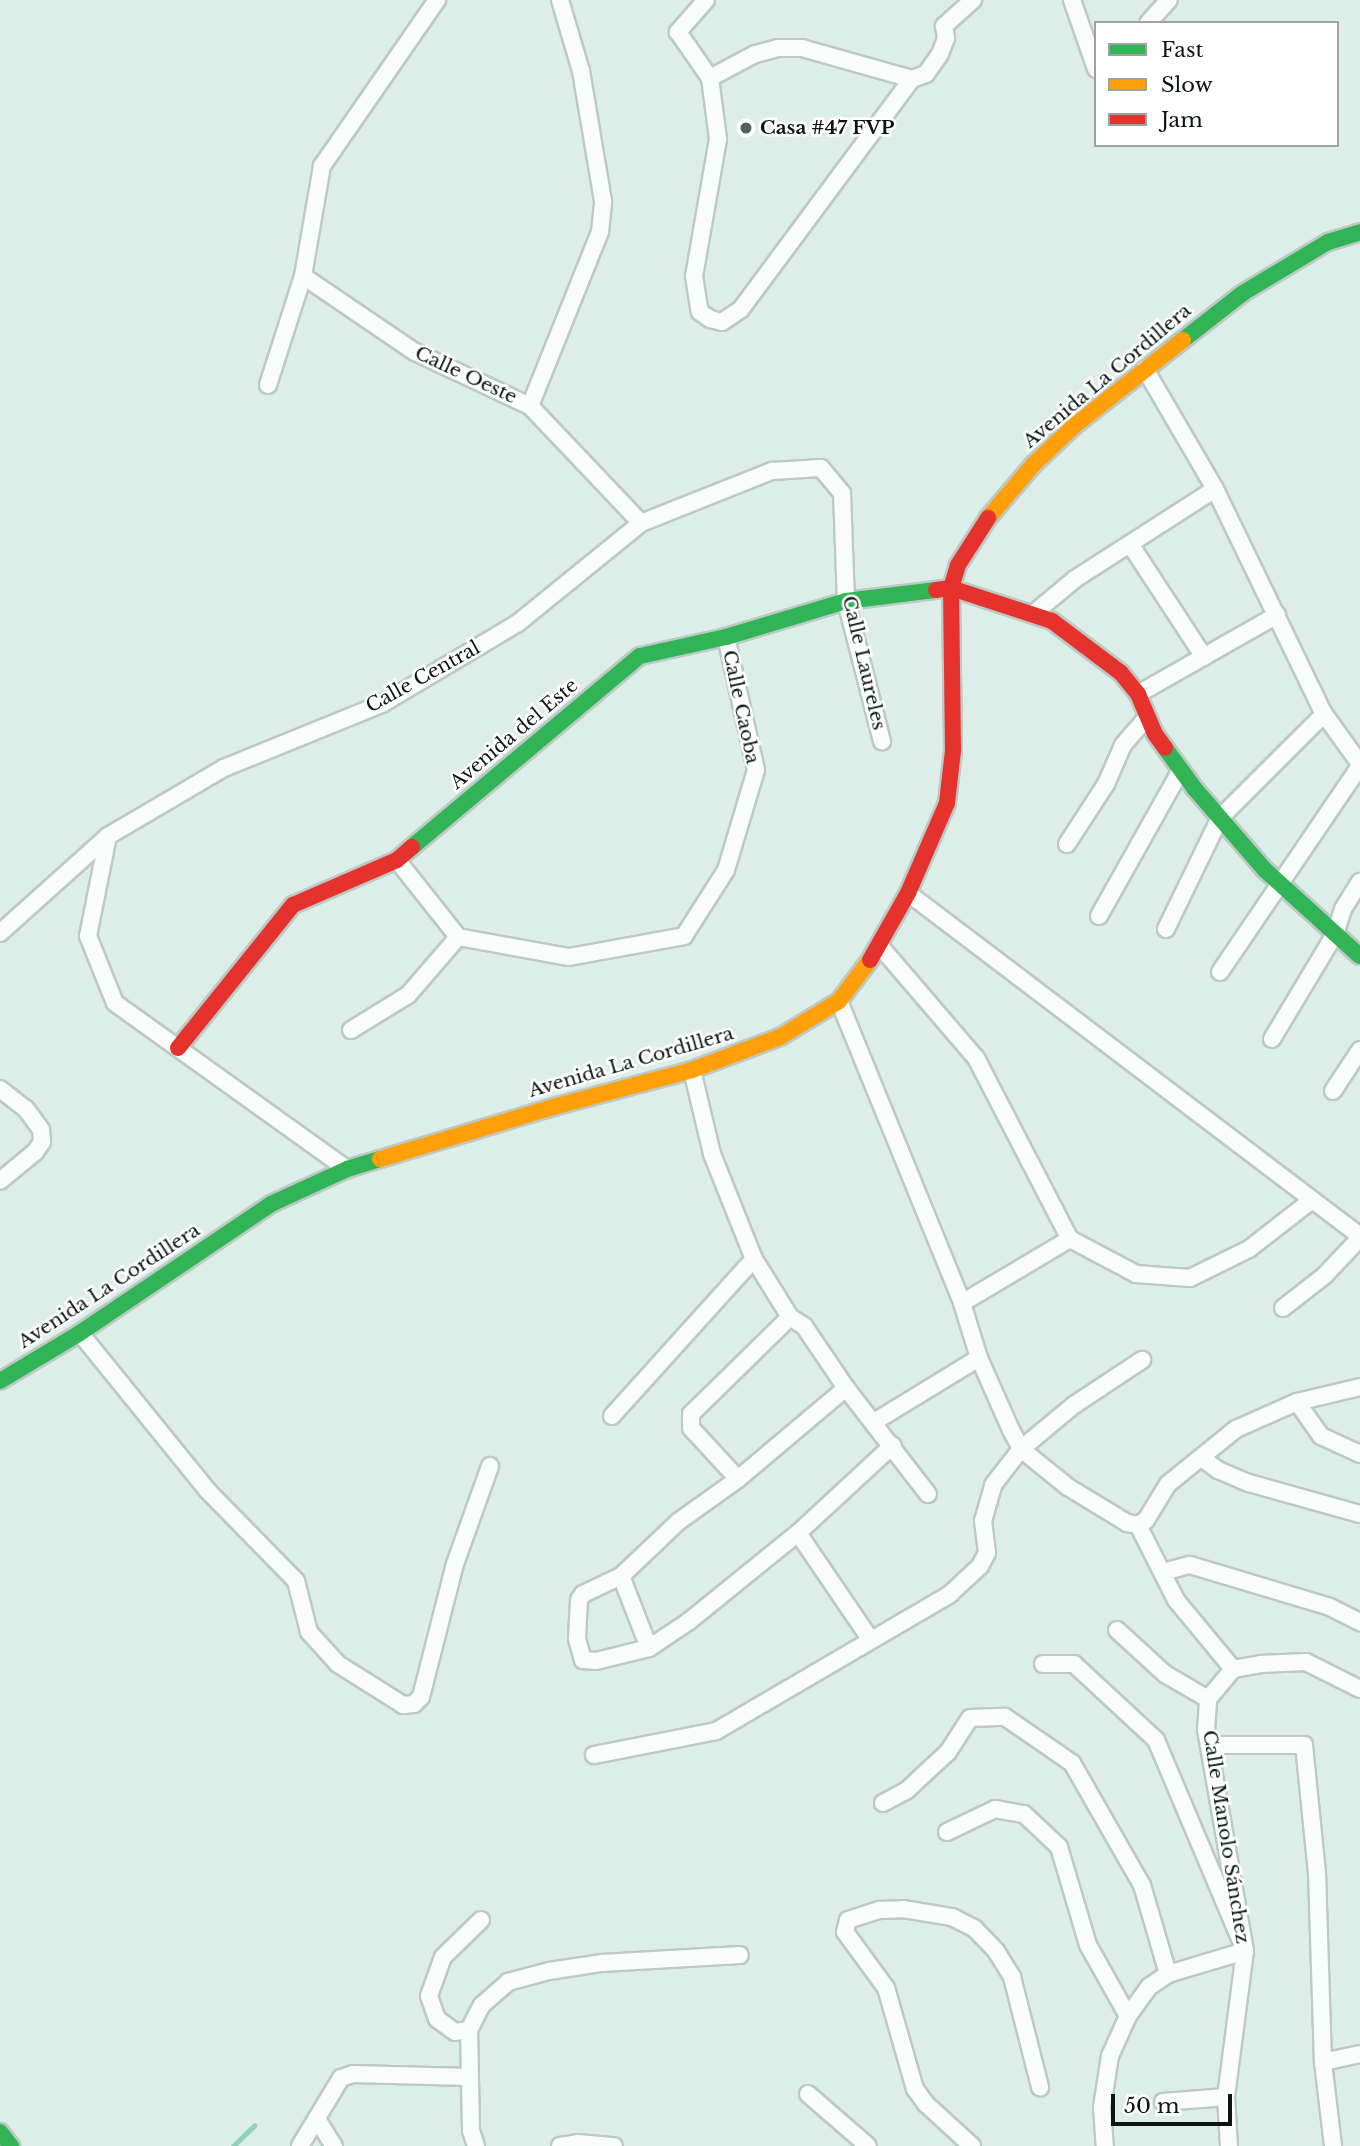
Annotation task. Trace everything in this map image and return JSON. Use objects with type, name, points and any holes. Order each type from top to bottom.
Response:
[{"type":"main road","name":"Avenida La Cordillera","points":[[0,1381],[80,1333],[271,1204],[347,1169],[528,1114],[692,1070],[780,1037],[839,1001],[879,945],[908,893],[947,803],[953,750],[951,588],[964,554],[999,503],[1074,426],[1243,293],[1328,242],[1360,232]]},
{"type":"main road","name":"Avenida del Este","points":[[178,1048],[293,905],[397,860],[640,656],[726,637],[846,601],[951,588]]},
{"type":"main road","points":[[951,588],[1052,621],[1121,673],[1138,694],[1146,719],[1181,770],[1220,818],[1279,884],[1360,956]]},
{"type":"street","points":[[268,385],[303,276],[322,166],[437,0]]},
{"type":"street","points":[[530,406],[600,232],[603,201],[582,71],[560,0]]},
{"type":"street","points":[[706,0],[678,32],[710,78],[718,139],[694,276],[700,312],[710,319],[722,322],[741,309],[912,79],[926,74],[940,54],[946,38],[944,26],[965,2]]},
{"type":"street","points":[[1072,0],[1094,63]]},
{"type":"street","points":[[1150,21],[1169,0]]},
{"type":"street","points":[[710,78],[755,54],[778,48],[802,48],[912,79]]},
{"type":"street","name":"Calle Oeste","points":[[303,276],[415,352],[530,406],[641,523]]},
{"type":"street","points":[[1145,369],[1215,489],[1324,714],[1360,765],[1220,972]]},
{"type":"street","name":"Calle Central","points":[[0,933],[108,836],[224,768],[394,697],[518,623],[641,523],[772,471],[821,468]]},
{"type":"street","name":"Calle Laureles","points":[[821,468],[842,493],[846,601],[882,741]]},
{"type":"street","points":[[1032,614],[1075,579],[1215,489]]},
{"type":"street","points":[[1130,544],[1204,657]]},
{"type":"street","points":[[1138,694],[1278,615]]},
{"type":"street","name":"Calle Caoba","points":[[458,937],[569,957],[684,936],[726,870],[756,771],[726,637]]},
{"type":"street","points":[[1166,929],[1220,818],[1324,714]]},
{"type":"street","points":[[1067,844],[1106,784],[1123,745],[1146,719]]},
{"type":"street","points":[[1099,916],[1181,770]]},
{"type":"street","points":[[108,836],[88,936],[114,1003],[347,1169]]},
{"type":"street","points":[[351,1030],[408,995],[458,937],[397,860]]},
{"type":"street","points":[[1272,1039],[1335,934],[1343,909],[1360,882]]},
{"type":"street","points":[[908,893],[1360,1237],[1324,1276],[1283,1308]]},
{"type":"street","points":[[879,945],[976,1058],[1070,1239],[1136,1274],[1189,1278],[1249,1249],[1312,1200]]},
{"type":"street","points":[[839,1001],[962,1303],[979,1358],[1021,1449],[1068,1487],[1128,1523],[1139,1525],[1146,1520],[1168,1484],[1203,1459],[1236,1429],[1297,1402],[1360,1388]]},
{"type":"street","points":[[1333,1091],[1360,1050]]},
{"type":"street","points":[[692,1070],[712,1154],[754,1259],[790,1317],[804,1326],[846,1388],[893,1445],[928,1494]]},
{"type":"street","points":[[0,1089],[26,1109],[41,1130],[42,1142],[35,1153],[0,1181]]},
{"type":"street","points":[[962,1303],[1070,1239]]},
{"type":"street","points":[[612,1416],[754,1259]]},
{"type":"street","points":[[738,1479],[691,1428],[691,1414],[790,1317]]},
{"type":"street","points":[[80,1333],[207,1490],[296,1581],[309,1632],[338,1664],[402,1705],[414,1704],[421,1697],[455,1564],[490,1466]]},
{"type":"street","points":[[874,1422],[979,1358]]},
{"type":"street","points":[[594,1755],[716,1731],[950,1594],[980,1566],[987,1553],[983,1521],[993,1485],[1021,1449],[1074,1405],[1142,1360]]},
{"type":"street","points":[[846,1388],[738,1479],[678,1522],[621,1576],[592,1589],[579,1600],[577,1639],[583,1660],[596,1661],[649,1648],[688,1622],[798,1533],[893,1445]]},
{"type":"street","points":[[1297,1402],[1321,1436],[1360,1454]]},
{"type":"street","points":[[1203,1459],[1218,1470],[1249,1483],[1360,1514]]},
{"type":"street","points":[[1139,1525],[1176,1600],[1233,1670]]},
{"type":"street","points":[[798,1533],[870,1639]]},
{"type":"street","points":[[1163,1572],[1190,1565],[1330,1607],[1360,1622]]},
{"type":"street","points":[[621,1576],[649,1648]]},
{"type":"street","points":[[1117,1630],[1165,1674],[1208,1699],[1233,1670],[1260,1664],[1306,1662],[1360,1689]]},
{"type":"street","points":[[1043,1664],[1074,1664],[1156,1740],[1245,1951],[1168,1974],[1149,1987],[1128,2016],[1111,2056],[1102,2108],[1105,2146]]},
{"type":"street","name":"Calle Manolo Sánchez","points":[[1208,1699],[1206,1730],[1211,1745],[1245,1951],[1226,2097],[1229,2146]]},
{"type":"street","points":[[883,1803],[906,1791],[948,1752],[970,1718],[1005,1717],[1072,1763],[1093,1796],[1112,1836],[1142,1885],[1168,1974]]},
{"type":"street","points":[[1211,1745],[1304,1745],[1318,1872],[1323,2062],[1333,2146]]},
{"type":"street","points":[[947,1832],[995,1809],[1024,1814],[1059,1847],[1088,1945],[1128,2016]]},
{"type":"street","points":[[972,2146],[926,2104],[915,2089],[886,1988],[845,1932],[848,1920],[879,1910],[903,1909],[953,1917],[974,1928],[996,1951],[1012,1976],[1040,2087]]},
{"type":"street","points":[[469,2030],[455,2032],[437,2018],[429,1996],[443,1957],[481,1920]]},
{"type":"street","points":[[476,2146],[471,2132],[469,2030],[482,2005],[508,1982],[550,1971],[602,1963],[740,1955]]},
{"type":"street","points":[[1323,2062],[1360,2054]]},
{"type":"street","points":[[300,2146],[341,2078],[353,2074],[469,2077]]},
{"type":"street","points":[[808,2094],[868,2146]]},
{"type":"street","points":[[1163,2102],[1226,2097]]},
{"type":"street","points":[[317,2119],[334,2146]]},
{"type":"street","points":[[560,2146],[614,2146]]},
{"type":"waterway","points":[[233,2146],[255,2125]]},
{"type":"traffic: fast","points":[[1183,340],[1243,293],[1328,242],[1360,232]]},
{"type":"traffic: fast","points":[[412,847],[640,656],[726,637],[846,601],[936,590]]},
{"type":"traffic: fast","points":[[1165,748],[1195,789],[1265,870],[1360,956]]},
{"type":"traffic: fast","points":[[0,1381],[80,1333],[271,1204],[347,1169],[380,1159]]},
{"type":"traffic: fast","points":[[0,2132],[11,2146]]},
{"type":"traffic: slow","points":[[988,518],[1033,465],[1074,426],[1183,340]]},
{"type":"traffic: slow","points":[[380,1159],[553,1107],[692,1070],[780,1037],[839,1001],[870,960]]},
{"type":"traffic: jam","points":[[870,960],[908,893],[947,803],[953,750],[951,588],[958,565],[988,518]]},
{"type":"traffic: jam","points":[[936,590],[951,588],[1052,621],[1121,673],[1138,694],[1155,734],[1165,748]]},
{"type":"traffic: jam","points":[[178,1048],[293,905],[397,860],[412,847]]},
{"type":"place","name":"Casa #47 FVP","points":[[746,128]]}]
